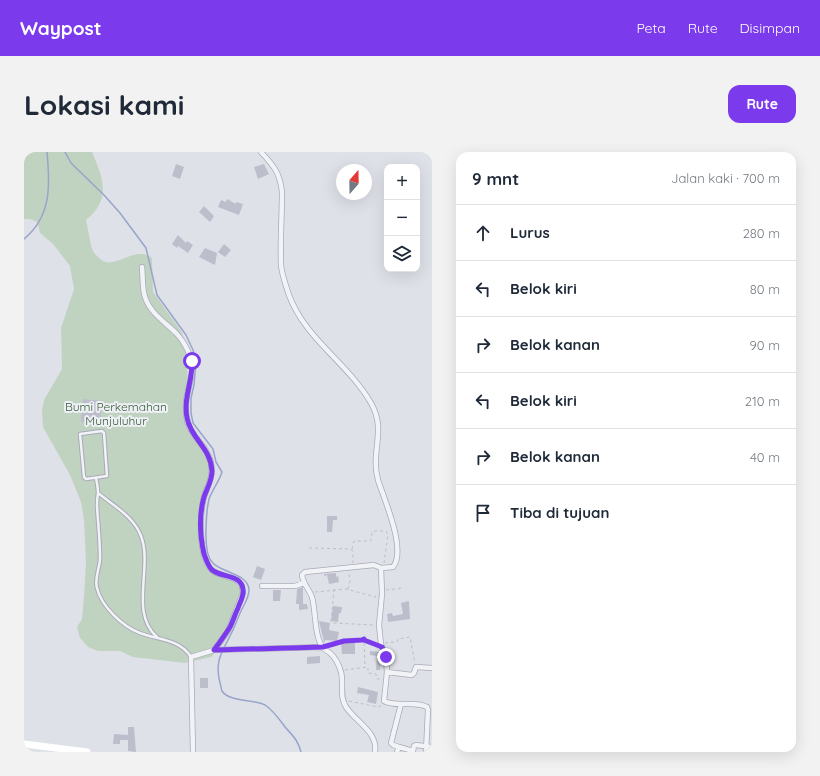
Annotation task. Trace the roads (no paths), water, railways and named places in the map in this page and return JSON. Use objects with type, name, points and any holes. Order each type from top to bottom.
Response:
[{"type":"street","points":[[261,152],[274,166],[280,181],[282,192],[281,265],[291,300],[303,322],[318,341],[350,373],[364,392],[375,410],[378,420],[379,430],[376,453],[377,473],[395,532],[397,560],[394,567],[381,568],[374,565],[305,572],[302,575],[304,583],[310,592],[318,639],[323,647],[335,658],[341,671],[342,700],[376,743],[375,752]]},
{"type":"street","points":[[142,267],[145,296],[149,306],[155,314],[181,338],[192,361],[192,373],[186,399],[187,417],[191,430],[209,456],[212,469],[212,476],[202,509],[200,530],[205,555],[208,564],[213,571],[235,578],[241,584],[243,590],[242,597],[231,626],[218,649]]},
{"type":"street","points":[[381,568],[382,599],[379,625],[381,646],[386,657],[387,672],[384,701],[389,703],[424,706],[428,710]]},
{"type":"street","points":[[262,586],[295,586],[304,583]]},
{"type":"street","points":[[193,752],[191,657],[218,649],[323,647]]},
{"type":"street","points":[[387,672],[412,675],[416,667],[432,668]]},
{"type":"street","points":[[401,704],[391,743],[398,750],[413,752],[414,746],[416,745],[432,747]]},
{"type":"street","points":[[426,752],[428,710],[432,706]]},
{"type":"street","points":[[24,744],[87,752]]},
{"type":"lane","points":[[102,431],[104,433],[108,475],[106,477],[96,478],[86,479],[84,477],[80,435],[82,432],[102,431]]},
{"type":"lane","points":[[96,478],[98,493],[96,499],[101,559],[96,580],[98,592],[110,611],[122,624],[141,634],[159,638],[182,647],[191,657]]},
{"type":"lane","points":[[98,493],[124,514],[135,525],[141,535],[146,555],[143,598],[146,622],[149,629],[159,638]]},
{"type":"waterway","points":[[24,239],[40,220],[47,199],[49,176],[47,152]]},
{"type":"waterway","points":[[65,152],[71,163],[120,213],[146,248],[157,295],[186,335],[193,350],[196,362],[191,398],[193,423],[213,449],[216,462],[222,472],[209,499],[206,520],[207,552],[212,563],[243,579],[249,590],[247,600],[220,656],[218,675],[222,690],[225,695],[230,697],[260,703],[268,707],[295,738],[301,752]]},
{"type":"park label","name":"Bumi Perkemahan Munjuluhur","points":[[116,414]]}]
